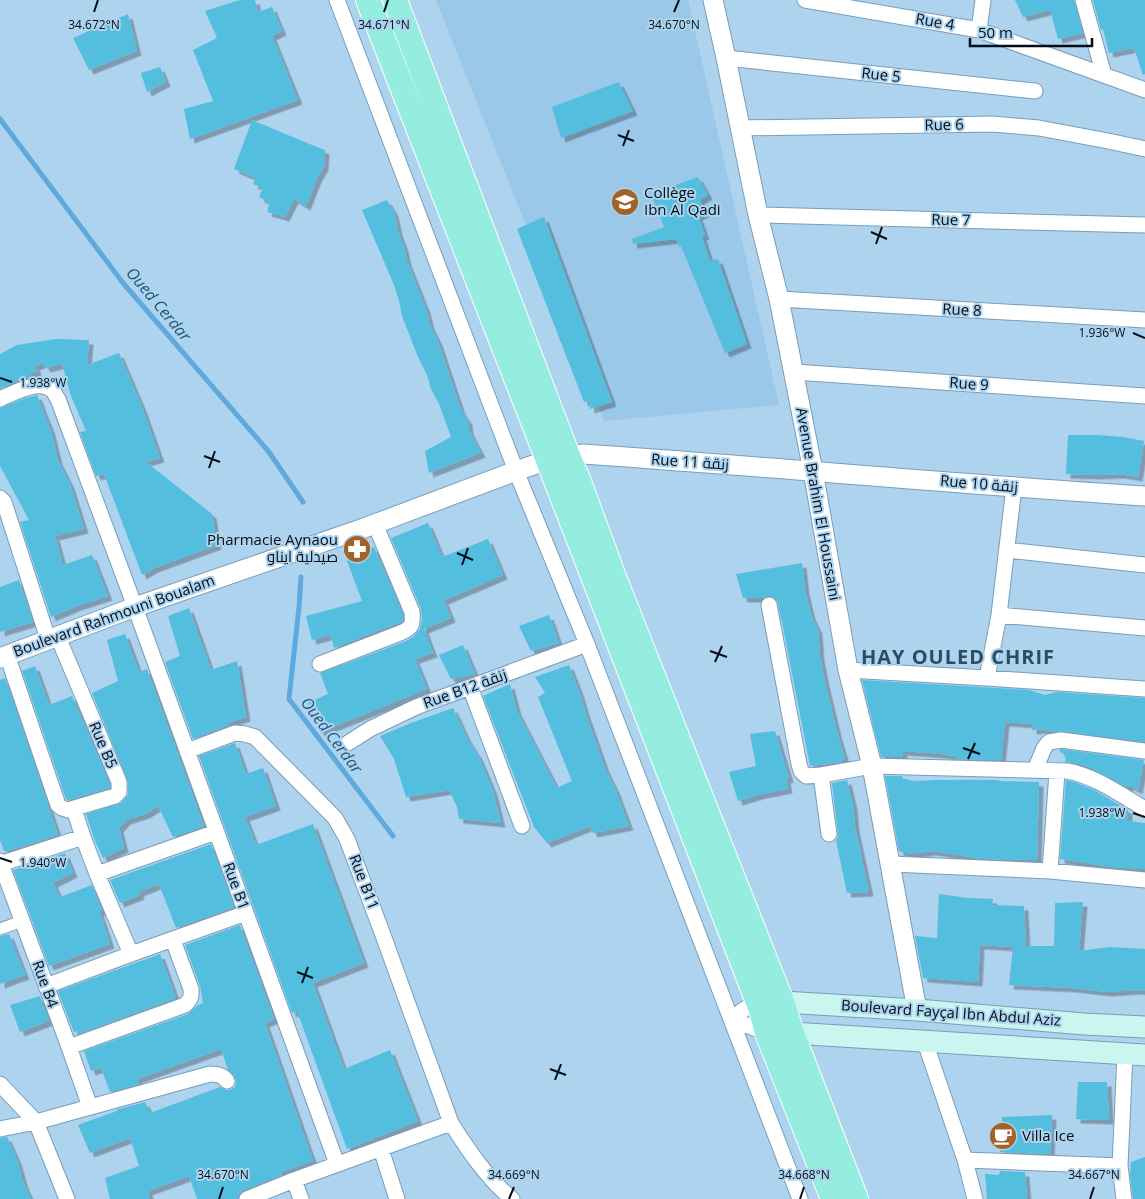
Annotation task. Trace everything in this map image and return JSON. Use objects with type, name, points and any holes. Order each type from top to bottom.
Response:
[{"type":"main road","points":[[368,0],[558,458],[578,478],[625,605],[782,1002],[792,1033],[856,1199]]},
{"type":"main road","points":[[395,0],[664,758],[761,1010],[766,1033],[833,1199]]},
{"type":"main road","name":"Boulevard Fayçal Ibn Abdul Aziz","points":[[756,1000],[1145,1027]]},
{"type":"main road","name":"Boulevard Fayçal Ibn Abdul Aziz","points":[[766,1033],[1135,1054]]},
{"type":"street","points":[[337,0],[516,471],[587,644],[800,1199]]},
{"type":"street","name":"Avenue Brahim El Houssaini","points":[[713,0],[758,215],[779,299],[794,372],[848,670],[872,766],[917,1010]]},
{"type":"street","name":"Rue 4","points":[[805,0],[979,30],[1145,90]]},
{"type":"street","points":[[979,30],[983,0]]},
{"type":"street","points":[[1082,0],[1104,75]]},
{"type":"street","name":"Rue 5","points":[[726,58],[1035,91]]},
{"type":"street","name":"Rue 6","points":[[740,128],[993,124],[1039,128],[1145,149]]},
{"type":"street","name":"Rue 7","points":[[758,215],[1145,225]]},
{"type":"street","name":"Rue 8","points":[[779,299],[1145,320]]},
{"type":"street","name":"Rue 9","points":[[794,372],[1145,396]]},
{"type":"street","name":"Rue B1","points":[[0,398],[31,386],[44,387],[54,392],[58,399],[337,1164]]},
{"type":"street","name":"Rue 11 زنقة","points":[[558,458],[584,454],[813,471]]},
{"type":"street","name":"Boulevard Rahmouni Boualam","points":[[3,656],[135,607],[375,524],[516,471],[558,458]]},
{"type":"street","name":"Rue 10 زنقة","points":[[813,471],[1145,496]]},
{"type":"street","points":[[987,678],[999,615],[1014,487]]},
{"type":"street","points":[[0,498],[4,502],[53,638]]},
{"type":"street","points":[[320,664],[408,630],[413,621],[412,612],[375,524]]},
{"type":"street","points":[[1006,550],[1145,565]]},
{"type":"street","points":[[769,605],[801,771],[806,776],[872,766],[1067,771],[1078,773],[1091,779],[1145,809]]},
{"type":"street","points":[[999,615],[1145,628]]},
{"type":"street","name":"Rue B5","points":[[53,638],[119,782],[119,792],[115,796],[74,809]]},
{"type":"street","name":"Rue B12 زنقة","points":[[348,743],[370,729],[416,707],[587,644]]},
{"type":"street","points":[[3,656],[58,804],[65,810],[74,809],[97,874],[130,954]]},
{"type":"street","points":[[848,670],[1145,689]]},
{"type":"street","points":[[470,687],[522,826]]},
{"type":"street","name":"Rue B11","points":[[187,751],[235,733],[254,737],[304,776],[335,818],[348,839],[451,1123],[468,1150],[500,1190],[512,1199]]},
{"type":"street","points":[[1035,770],[1044,748],[1049,742],[1061,740],[1145,751]]},
{"type":"street","points":[[1050,871],[1057,772]]},
{"type":"street","points":[[821,775],[829,834]]},
{"type":"street","points":[[97,874],[216,832]]},
{"type":"street","points":[[0,863],[83,837]]},
{"type":"street","name":"Rue B4","points":[[0,863],[90,1107]]},
{"type":"street","points":[[891,864],[1050,871],[1145,880]]},
{"type":"street","points":[[46,986],[246,913]]},
{"type":"street","points":[[0,929],[22,921]]},
{"type":"street","points":[[69,1047],[185,1005],[190,1000],[192,995],[191,989],[173,940]]},
{"type":"street","points":[[731,1019],[756,1000]]},
{"type":"street","points":[[731,1019],[766,1033]]},
{"type":"street","points":[[925,1042],[965,1160],[975,1199]]},
{"type":"street","points":[[1124,1199],[1120,1166],[1135,1054]]},
{"type":"street","points":[[0,1128],[36,1122],[210,1074],[222,1076],[227,1081]]},
{"type":"street","points":[[0,1084],[36,1122],[67,1199]]},
{"type":"street","points":[[247,1199],[451,1123]]},
{"type":"street","points":[[381,1149],[398,1199]]},
{"type":"street","points":[[965,1160],[1120,1166]]},
{"type":"street","points":[[294,1180],[301,1199]]},
{"type":"shaded area","name":"Collège Ibn Al Qadi","points":[[436,0],[688,0],[779,405],[604,421]]},
{"type":"building","points":[[240,0],[255,0],[258,12],[272,7],[282,31],[272,36],[298,100],[190,139],[184,109],[213,101],[193,50],[217,38],[205,11]]},
{"type":"building","points":[[1015,0],[1074,0],[1083,33],[1058,39],[1050,10],[1023,17]]},
{"type":"building","points":[[1093,0],[1145,0],[1145,74],[1143,75],[1134,48],[1109,53]]},
{"type":"building","points":[[128,14],[137,51],[89,70],[73,38]]},
{"type":"building","points":[[160,67],[166,82],[147,92],[141,73]]},
{"type":"building","points":[[619,82],[633,111],[561,138],[552,107]]},
{"type":"building","points":[[252,120],[325,150],[324,166],[306,206],[294,199],[285,217],[267,212],[270,203],[259,197],[263,188],[253,184],[256,178],[234,169]]},
{"type":"building","points":[[698,177],[708,195],[700,200],[705,212],[698,216],[705,235],[702,236],[710,261],[718,259],[747,344],[725,353],[677,239],[633,244],[632,239],[664,227],[651,194]]},
{"type":"building","points":[[387,200],[394,212],[407,261],[426,309],[430,325],[438,341],[461,410],[468,421],[469,430],[481,453],[429,473],[425,451],[451,437],[402,316],[394,285],[362,210]]},
{"type":"building","points":[[544,217],[612,402],[590,409],[589,401],[584,402],[517,229]]},
{"type":"building","points":[[56,339],[89,340],[87,365],[119,353],[142,407],[160,458],[146,462],[212,514],[217,545],[154,568],[142,575],[104,474],[96,476],[80,432],[86,431],[71,396],[62,364],[46,368],[43,363],[35,366],[37,371],[29,374],[30,377],[0,389],[0,354],[17,345]]},
{"type":"building","points":[[37,395],[51,431],[58,460],[70,484],[84,529],[55,536],[63,565],[92,555],[108,596],[51,617],[20,522],[29,520],[0,466],[0,408]]},
{"type":"building","points":[[1068,435],[1098,435],[1144,441],[1138,477],[1120,474],[1066,474]]},
{"type":"building","points":[[428,523],[442,557],[488,539],[503,575],[444,600],[451,618],[424,629],[433,653],[415,659],[427,689],[320,732],[308,703],[328,694],[320,673],[404,642],[413,637],[420,629],[422,620],[421,609],[391,538]]},
{"type":"building","points":[[374,547],[403,614],[403,621],[334,648],[331,635],[312,640],[306,616],[362,601],[346,558]]},
{"type":"building","points":[[802,563],[805,590],[811,615],[818,630],[820,657],[825,682],[845,759],[843,762],[810,766],[778,603],[772,596],[743,598],[736,574]]},
{"type":"building","points":[[19,580],[33,622],[0,632],[0,587]]},
{"type":"building","points":[[189,608],[211,670],[237,661],[246,717],[193,739],[165,662],[180,656],[168,616]]},
{"type":"building","points":[[549,615],[559,643],[531,651],[519,626]]},
{"type":"building","points":[[125,634],[139,672],[147,669],[204,826],[173,837],[158,806],[145,814],[126,820],[119,828],[124,848],[103,858],[86,814],[121,803],[128,795],[128,782],[92,693],[118,681],[107,640]]},
{"type":"building","points":[[463,645],[475,674],[451,679],[439,655]]},
{"type":"building","points":[[569,665],[605,768],[629,826],[593,833],[590,826],[547,843],[534,827],[483,696],[510,684],[517,711],[557,788],[572,781],[538,697],[545,693],[535,677]]},
{"type":"building","points":[[35,666],[49,705],[72,696],[110,784],[110,788],[66,799],[22,671]]},
{"type":"building","points":[[5,678],[58,835],[5,852],[0,840],[0,680]]},
{"type":"building","points":[[862,680],[1029,690],[1045,695],[1056,692],[1145,698],[1145,742],[1062,731],[1032,730],[1032,724],[1005,722],[1001,760],[955,759],[955,756],[942,754],[903,751],[903,757],[881,757]]},
{"type":"building","points":[[453,708],[467,738],[479,757],[493,791],[501,823],[459,819],[457,807],[449,790],[406,797],[394,759],[380,736]]},
{"type":"building","points":[[775,731],[789,778],[786,779],[788,789],[738,801],[729,772],[756,766],[750,734]]},
{"type":"building","points":[[235,743],[246,774],[263,768],[276,806],[245,817],[256,845],[313,824],[364,963],[313,983],[344,1069],[390,1050],[418,1121],[347,1149],[297,1011],[292,1013],[199,756]]},
{"type":"building","points":[[1061,749],[1144,760],[1138,790],[1129,785],[1129,788],[1091,768],[1065,762],[1066,756],[1059,751]]},
{"type":"building","points":[[885,776],[902,776],[902,778],[914,781],[999,780],[1039,782],[1037,860],[983,859],[932,851],[909,854],[899,851]]},
{"type":"building","points":[[847,780],[869,892],[847,893],[836,841],[838,833],[832,783]]},
{"type":"building","points":[[1066,780],[1094,790],[1128,810],[1128,821],[1145,823],[1145,869],[1112,867],[1060,859]]},
{"type":"building","points":[[211,844],[234,907],[176,928],[159,884],[139,892],[140,895],[120,903],[110,880]]},
{"type":"building","points":[[65,853],[73,873],[53,883],[60,897],[92,885],[102,910],[99,911],[110,944],[49,966],[13,870]]},
{"type":"building","points":[[939,894],[993,899],[992,905],[1024,906],[1026,946],[1054,946],[1055,903],[1083,902],[1079,951],[1109,947],[1145,949],[1145,991],[1107,992],[1009,985],[1013,947],[980,945],[978,982],[923,978],[915,936],[937,938]]},
{"type":"building","points":[[240,925],[274,1019],[265,1023],[313,1161],[281,1172],[282,1175],[243,1190],[239,1194],[238,1199],[197,1199],[189,1176],[148,1191],[150,1199],[110,1199],[105,1178],[139,1166],[130,1138],[90,1153],[78,1125],[116,1110],[145,1102],[150,1113],[220,1087],[229,1090],[234,1088],[236,1080],[234,1075],[228,1070],[221,1049],[137,1079],[139,1084],[110,1092],[101,1068],[91,1071],[84,1051],[188,1014],[203,1003],[200,986],[185,945]]},
{"type":"building","points":[[9,934],[25,975],[0,984],[0,936]]},
{"type":"building","points":[[160,954],[176,998],[78,1034],[77,1031],[74,1032],[58,991]]},
{"type":"building","points":[[40,996],[49,1021],[20,1032],[10,1005]]},
{"type":"building","points":[[1078,1082],[1107,1082],[1109,1120],[1076,1119]]},
{"type":"building","points":[[1052,1115],[1050,1154],[1000,1152],[1002,1117]]},
{"type":"building","points":[[7,1137],[31,1199],[0,1199],[0,1138]]},
{"type":"building","points":[[1145,1157],[1145,1199],[1133,1199],[1130,1175],[1131,1162]]},
{"type":"building","points":[[1000,1171],[1025,1172],[1027,1199],[987,1199],[985,1174],[999,1175]]},
{"type":"waterway","name":"Oued Cerdar","points":[[0,119],[123,283],[269,452],[303,502]]},
{"type":"waterway","name":"Oued Cerdar","points":[[301,577],[289,699],[393,836]]},
{"type":"place","name":"Collège Ibn Al Qadi","points":[[625,202]]},
{"type":"place","name":"Pharmacie Aynaou صيدلية ايناو","points":[[357,549]]},
{"type":"place","name":"Villa Ice","points":[[1003,1136]]},
{"type":"district","name":"HAY OULED CHRIF","points":[[958,657]]}]
